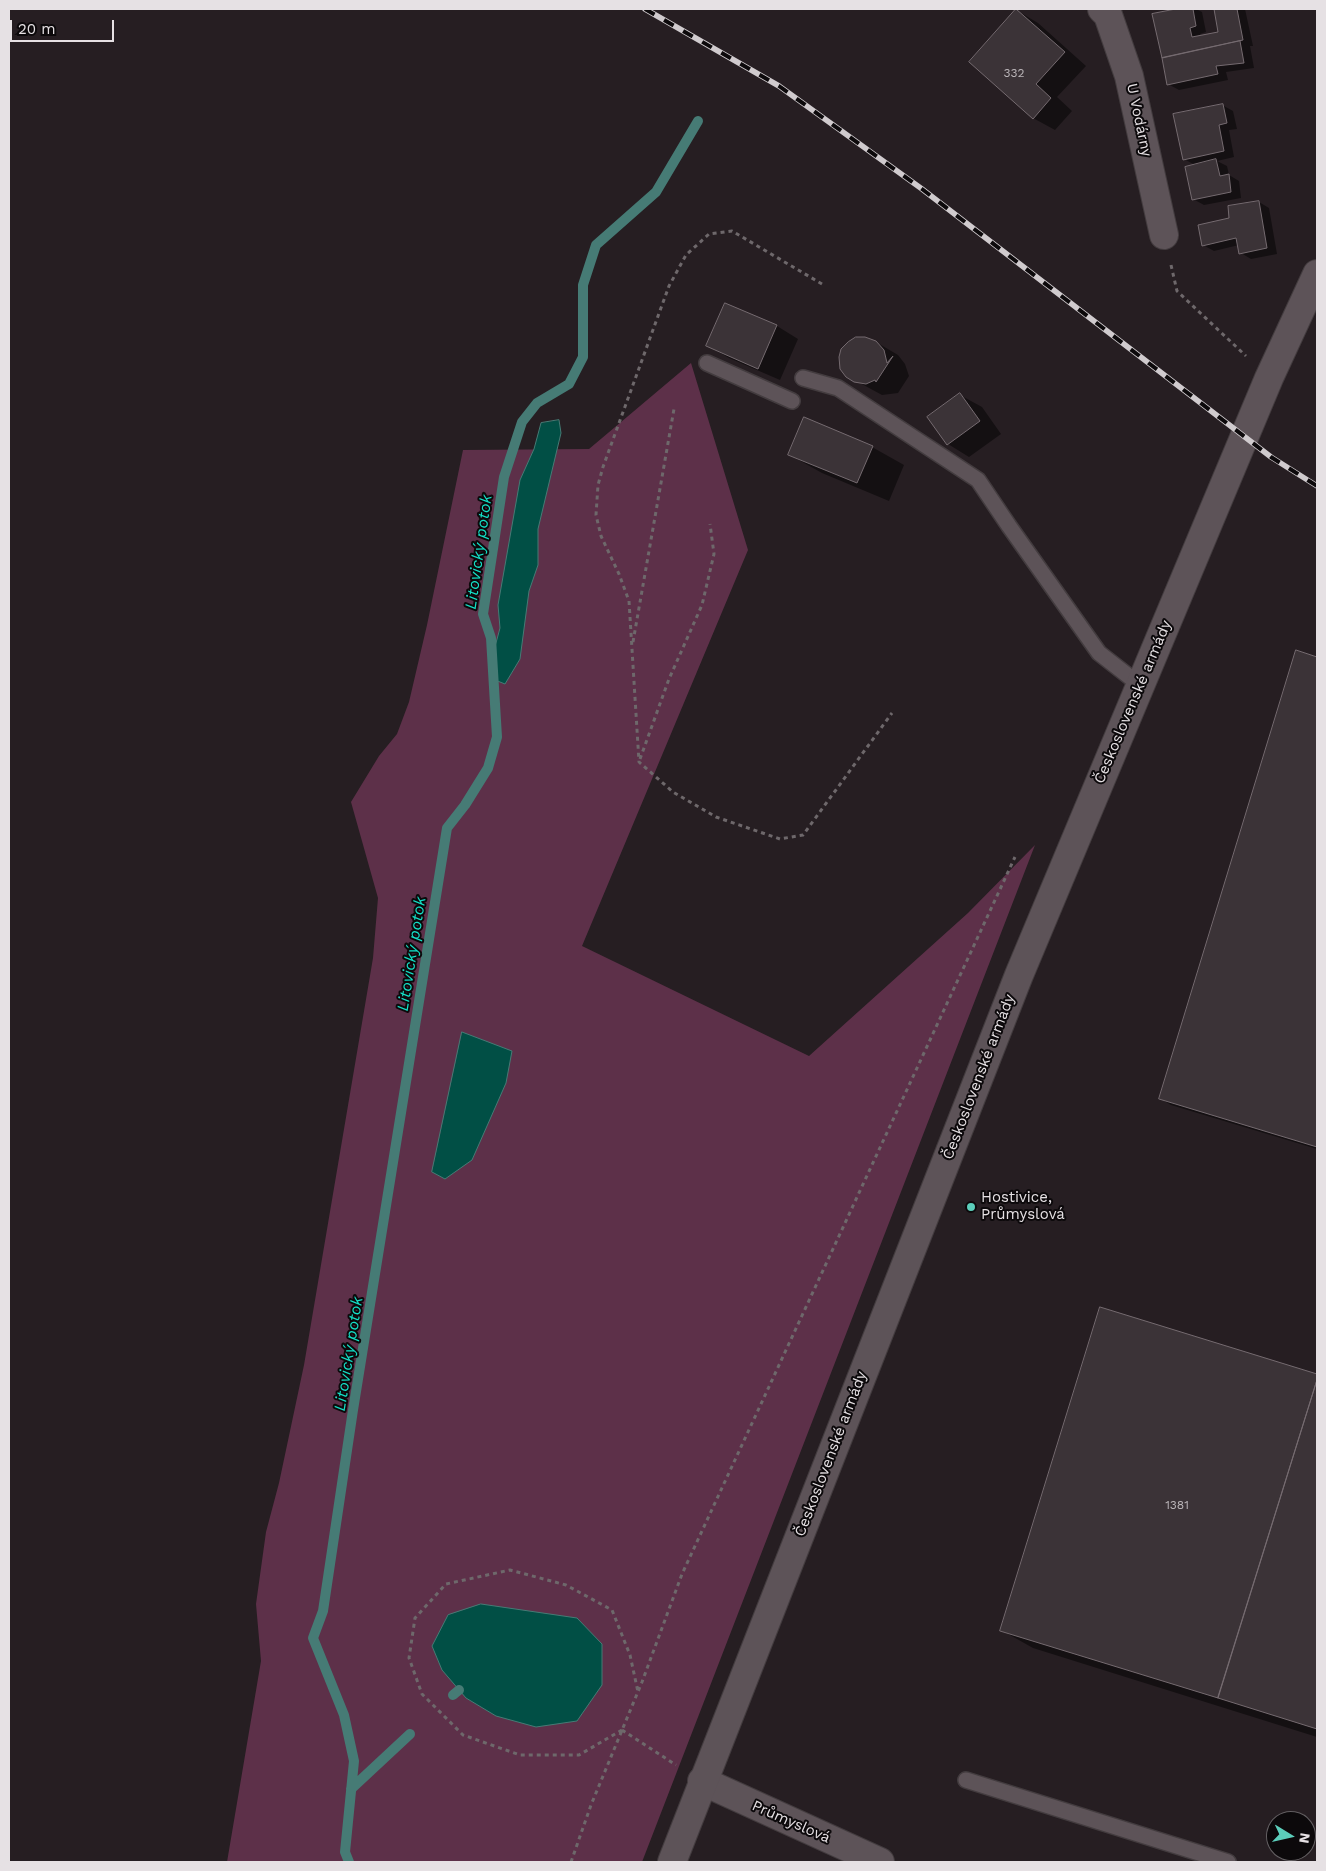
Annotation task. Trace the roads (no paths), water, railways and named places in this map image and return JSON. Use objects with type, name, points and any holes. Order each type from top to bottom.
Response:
[{"type":"main road","name":"U Vodárny","points":[[1102,9],[1108,15],[1129,76],[1164,235]]},
{"type":"main road","name":"Československé armády","points":[[672,1862],[1018,975],[1268,378],[1317,274]]},
{"type":"main road","name":"Průmyslová","points":[[702,1781],[880,1862]]},
{"type":"lane","points":[[707,363],[792,401]]},
{"type":"lane","points":[[803,378],[838,388],[978,480],[1099,653],[1140,685]]},
{"type":"lane","points":[[966,1780],[1228,1862]]},
{"type":"waterway","name":"Litovický potok","points":[[349,1862],[345,1852],[354,1761],[344,1715],[313,1638],[323,1611],[353,1410],[447,828],[465,805],[488,768],[497,737],[491,638],[483,614],[504,477],[522,422],[537,403],[569,384],[583,357],[583,285],[596,245],[656,192],[698,121]]},
{"type":"waterway","points":[[453,1695],[459,1690]]},
{"type":"waterway","points":[[351,1789],[410,1734]]},
{"type":"railway","points":[[645,9],[779,86],[922,189],[1271,457],[1317,486]]},
{"type":"place","name":"Hostivice, Průmyslová","points":[[971,1207]]}]
